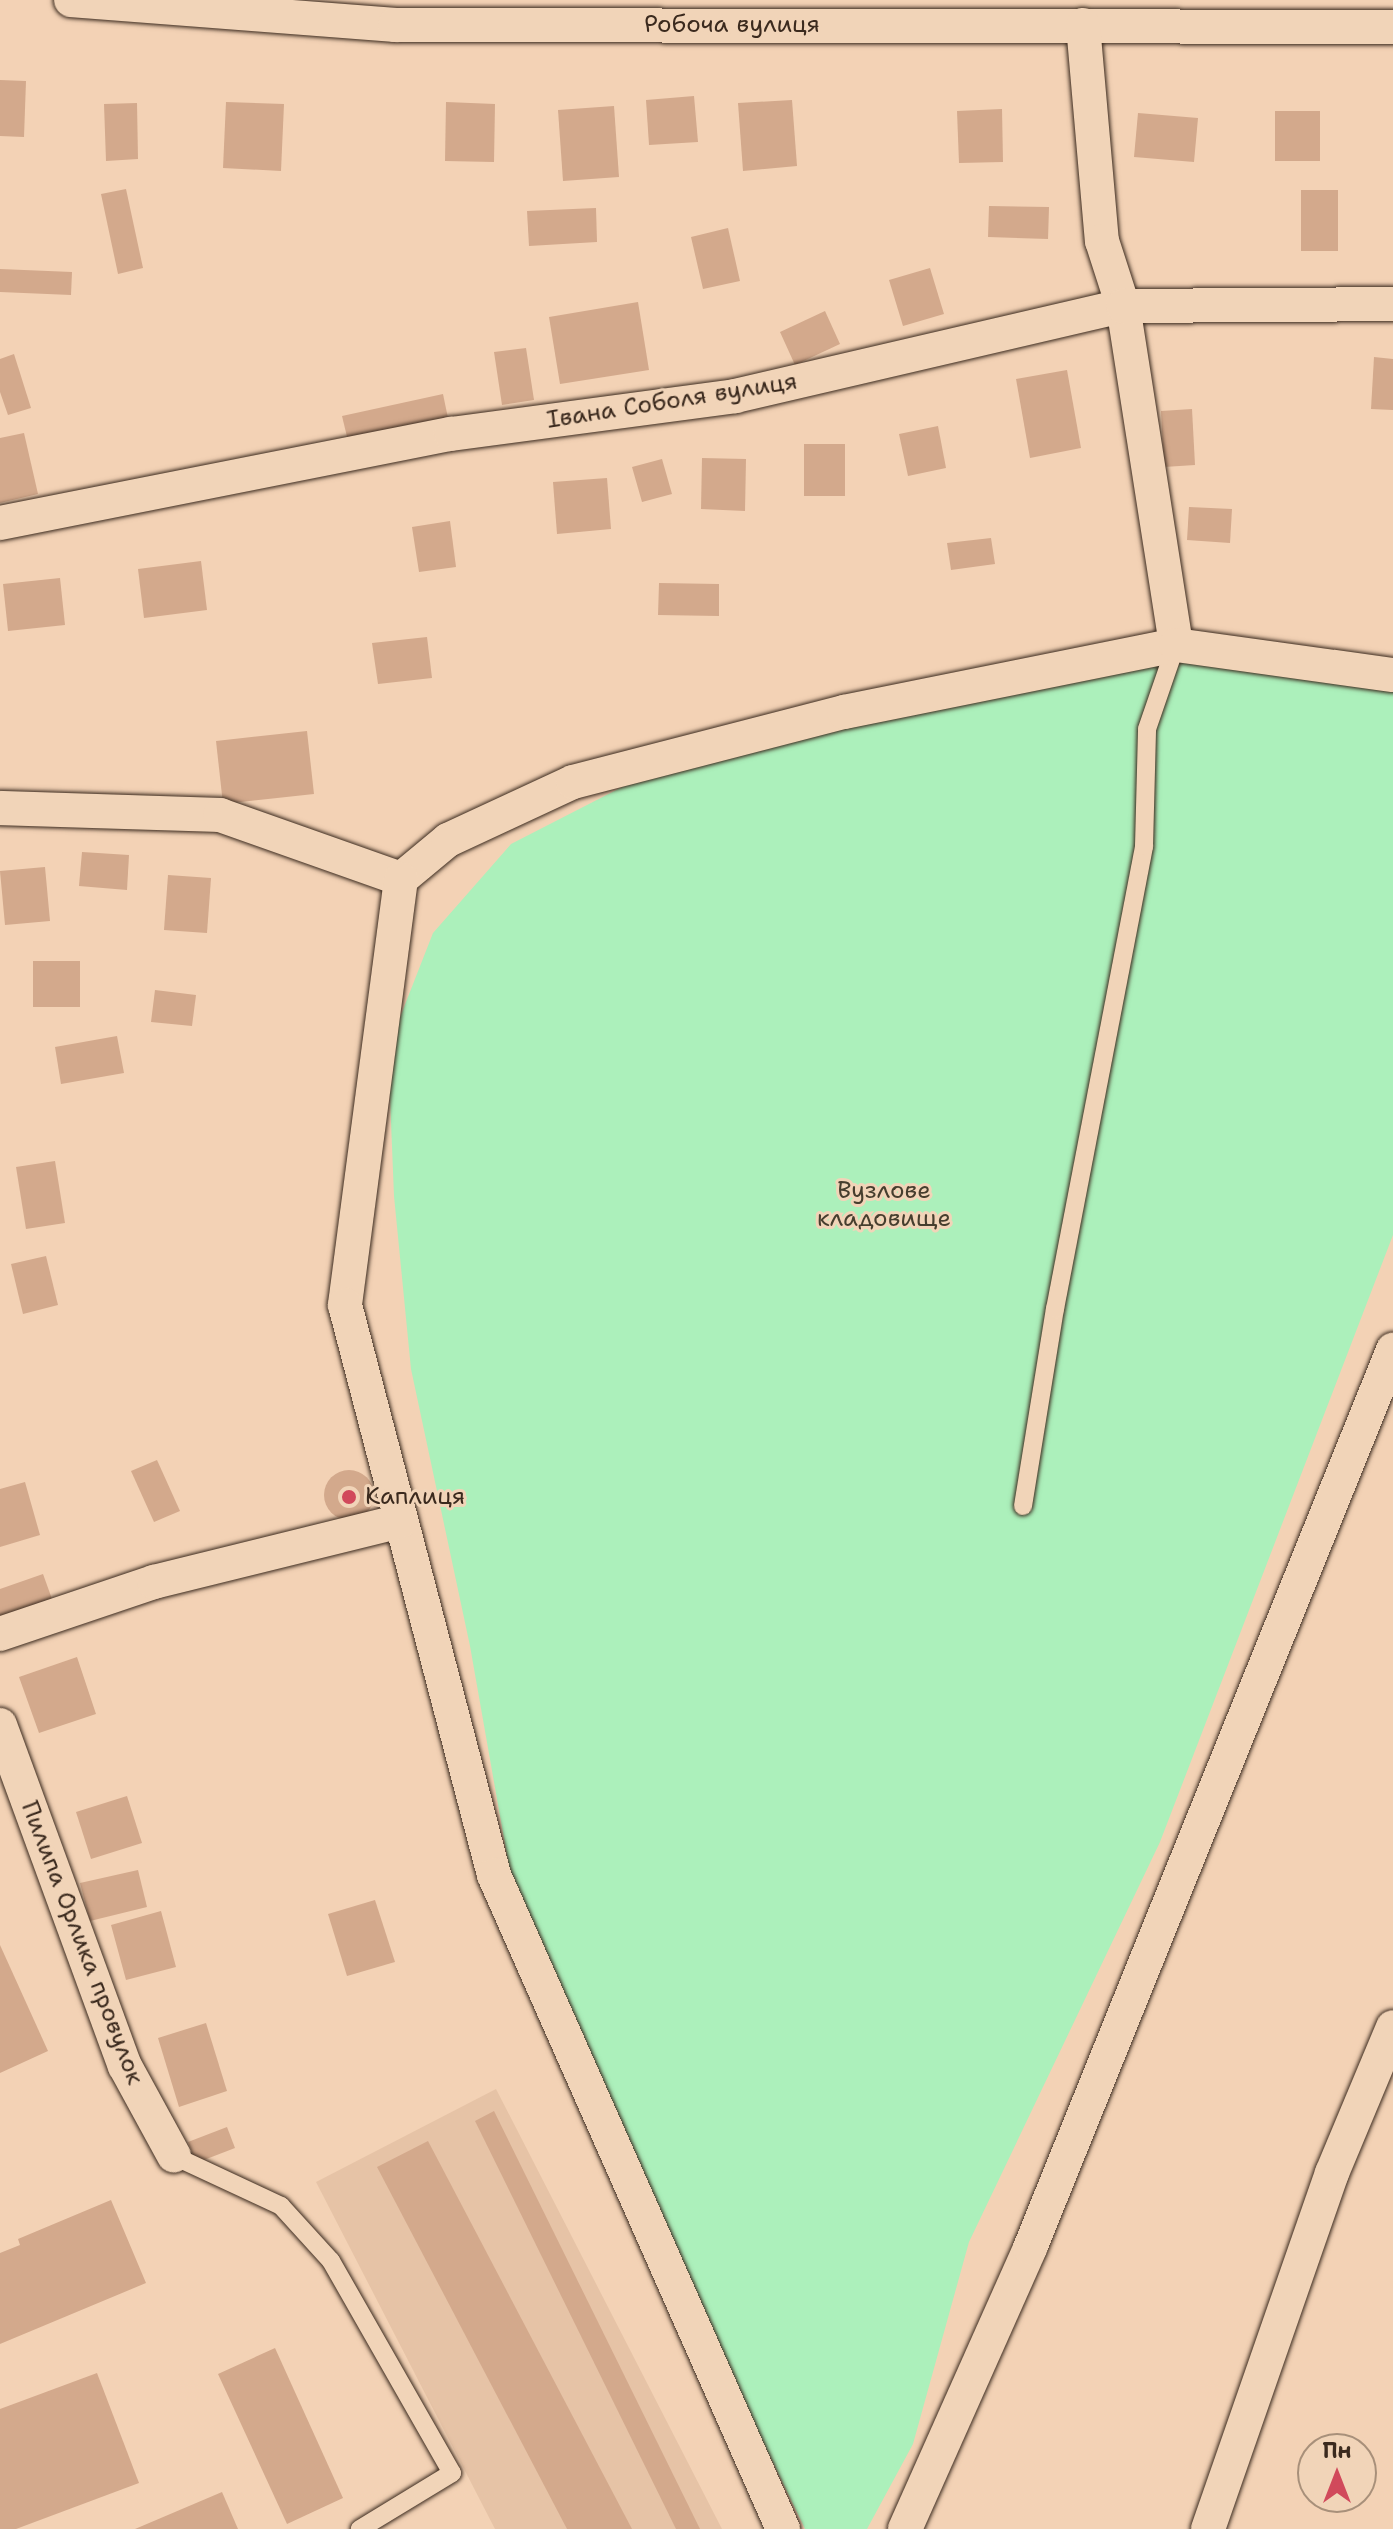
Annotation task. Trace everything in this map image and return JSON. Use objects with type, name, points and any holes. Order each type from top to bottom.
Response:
[{"type":"street","name":"Робоча вулиця","points":[[71,0],[395,25],[1393,27]]},
{"type":"street","points":[[1083,25],[1102,241],[1123,306],[1176,645]]},
{"type":"street","name":"Івана Соболя вулиця","points":[[0,523],[451,434],[735,396],[1123,306],[1393,304]]},
{"type":"street","points":[[783,2529],[494,1875],[345,1305],[401,879],[448,840],[573,782],[844,712],[1176,645],[1393,675]]},
{"type":"street","points":[[0,808],[220,815],[401,879]]},
{"type":"street","points":[[905,2529],[1030,2248],[1393,1350]]},
{"type":"street","points":[[0,1634],[154,1582],[401,1521]]},
{"type":"street","name":"Пилипа Орлика провулок","points":[[0,1725],[125,2066],[174,2156]]},
{"type":"street","points":[[1208,2529],[1332,2173],[1393,2027]]},
{"type":"lane","points":[[1023,1506],[1055,1309],[1144,846],[1147,729],[1176,645]]},
{"type":"lane","points":[[174,2156],[281,2206],[331,2261],[452,2473],[360,2529]]},
{"type":"shaded area","points":[[496,2089],[722,2529],[495,2529],[316,2182]]},
{"type":"green space","name":"Вузлове кладовище","points":[[1137,653],[1277,664],[1393,692],[1393,1235],[1160,1842],[969,2242],[913,2444],[867,2529],[805,2529],[644,2195],[509,1867],[470,1646],[411,1369],[394,1196],[388,1048],[433,933],[511,844],[663,766]]},
{"type":"building","points":[[0,80],[26,81],[24,137],[0,136]]},
{"type":"building","points":[[694,96],[698,142],[649,145],[646,100]]},
{"type":"building","points":[[792,100],[797,166],[743,171],[738,103]]},
{"type":"building","points":[[226,102],[284,104],[281,171],[223,168]]},
{"type":"building","points":[[446,102],[495,104],[494,162],[445,161]]},
{"type":"building","points":[[137,103],[138,159],[106,161],[104,104]]},
{"type":"building","points":[[614,106],[619,177],[563,181],[558,110]]},
{"type":"building","points":[[1002,109],[1003,162],[959,163],[957,111]]},
{"type":"building","points":[[1275,111],[1320,111],[1320,161],[1275,161]]},
{"type":"building","points":[[1138,113],[1198,118],[1194,162],[1134,157]]},
{"type":"building","points":[[126,189],[143,268],[118,274],[101,194]]},
{"type":"building","points":[[1301,190],[1338,190],[1338,251],[1301,251]]},
{"type":"building","points":[[989,206],[1049,207],[1048,239],[988,237]]},
{"type":"building","points":[[596,208],[597,242],[529,246],[527,211]]},
{"type":"building","points":[[728,228],[740,281],[703,289],[691,237]]},
{"type":"building","points":[[930,268],[944,314],[903,326],[889,280]]},
{"type":"building","points":[[0,269],[72,272],[71,295],[0,292]]},
{"type":"building","points":[[638,302],[649,370],[560,384],[549,317]]},
{"type":"building","points":[[825,311],[840,344],[795,365],[780,332]]},
{"type":"building","points":[[526,348],[534,400],[502,405],[494,352]]},
{"type":"building","points":[[14,354],[31,408],[8,415],[0,392],[0,359]]},
{"type":"building","points":[[1374,357],[1393,359],[1393,410],[1371,409]]},
{"type":"building","points":[[1067,370],[1081,448],[1030,458],[1016,379]]},
{"type":"building","points":[[443,394],[449,423],[349,445],[342,416]]},
{"type":"building","points":[[1192,409],[1195,465],[1164,467],[1161,411]]},
{"type":"building","points":[[938,426],[946,468],[908,476],[899,434]]},
{"type":"building","points":[[24,433],[38,494],[0,503],[0,438]]},
{"type":"building","points":[[804,444],[845,444],[845,496],[804,496]]},
{"type":"building","points":[[702,458],[746,459],[745,511],[701,509]]},
{"type":"building","points":[[662,459],[672,494],[642,502],[632,467]]},
{"type":"building","points":[[607,478],[611,529],[557,534],[553,482]]},
{"type":"building","points":[[1189,507],[1232,509],[1230,543],[1187,540]]},
{"type":"building","points":[[450,521],[456,567],[419,572],[412,527]]},
{"type":"building","points":[[991,538],[995,564],[951,570],[947,543]]},
{"type":"building","points":[[201,561],[207,610],[144,618],[138,569]]},
{"type":"building","points":[[60,578],[65,625],[8,631],[3,584]]},
{"type":"building","points":[[659,583],[719,584],[719,616],[658,615]]},
{"type":"building","points":[[427,637],[432,678],[378,684],[372,643]]},
{"type":"building","points":[[307,731],[314,794],[223,804],[216,741]]},
{"type":"building","points":[[82,852],[129,855],[127,890],[79,886]]},
{"type":"building","points":[[45,867],[50,921],[5,925],[0,871]]},
{"type":"building","points":[[168,875],[211,878],[207,933],[164,930]]},
{"type":"building","points":[[33,961],[80,961],[80,1007],[33,1007]]},
{"type":"building","points":[[155,990],[196,995],[192,1026],[151,1022]]},
{"type":"building","points":[[117,1036],[124,1073],[61,1084],[55,1047]]},
{"type":"building","points":[[55,1161],[65,1223],[26,1229],[16,1167]]},
{"type":"building","points":[[46,1256],[58,1305],[23,1314],[11,1264]]},
{"type":"building","points":[[157,1460],[180,1511],[154,1522],[131,1471]]},
{"type":"building","name":"Каплиця","points":[[349,1470],[366,1478],[374,1495],[366,1512],[349,1520],[332,1512],[324,1495],[332,1478]]},
{"type":"building","points":[[25,1482],[40,1535],[0,1547],[0,1489]]},
{"type":"building","points":[[43,1574],[52,1599],[0,1617],[0,1589]]},
{"type":"building","points":[[77,1657],[96,1714],[39,1733],[19,1677]]},
{"type":"building","points":[[127,1796],[142,1843],[91,1859],[76,1812]]},
{"type":"building","points":[[138,1870],[147,1907],[90,1921],[80,1883]]},
{"type":"building","points":[[375,1900],[395,1962],[347,1976],[328,1914]]},
{"type":"building","points":[[161,1911],[176,1967],[126,1980],[111,1925]]},
{"type":"building","points":[[0,1945],[48,2051],[0,2073]]},
{"type":"building","points":[[206,2023],[227,2091],[179,2107],[158,2038]]},
{"type":"building","points":[[494,2111],[700,2529],[676,2529],[475,2121]]},
{"type":"building","points":[[227,2127],[235,2148],[196,2163],[188,2142]]},
{"type":"building","points":[[428,2141],[632,2529],[567,2529],[377,2167]]},
{"type":"building","points":[[111,2200],[146,2283],[0,2344],[0,2253],[20,2245],[18,2239]]},
{"type":"building","points":[[275,2348],[343,2498],[287,2524],[218,2374]]},
{"type":"building","points":[[97,2373],[139,2483],[16,2529],[0,2529],[0,2409]]},
{"type":"building","points":[[222,2492],[238,2529],[135,2529]]},
{"type":"place","name":"Каплиця","points":[[349,1497]]}]
